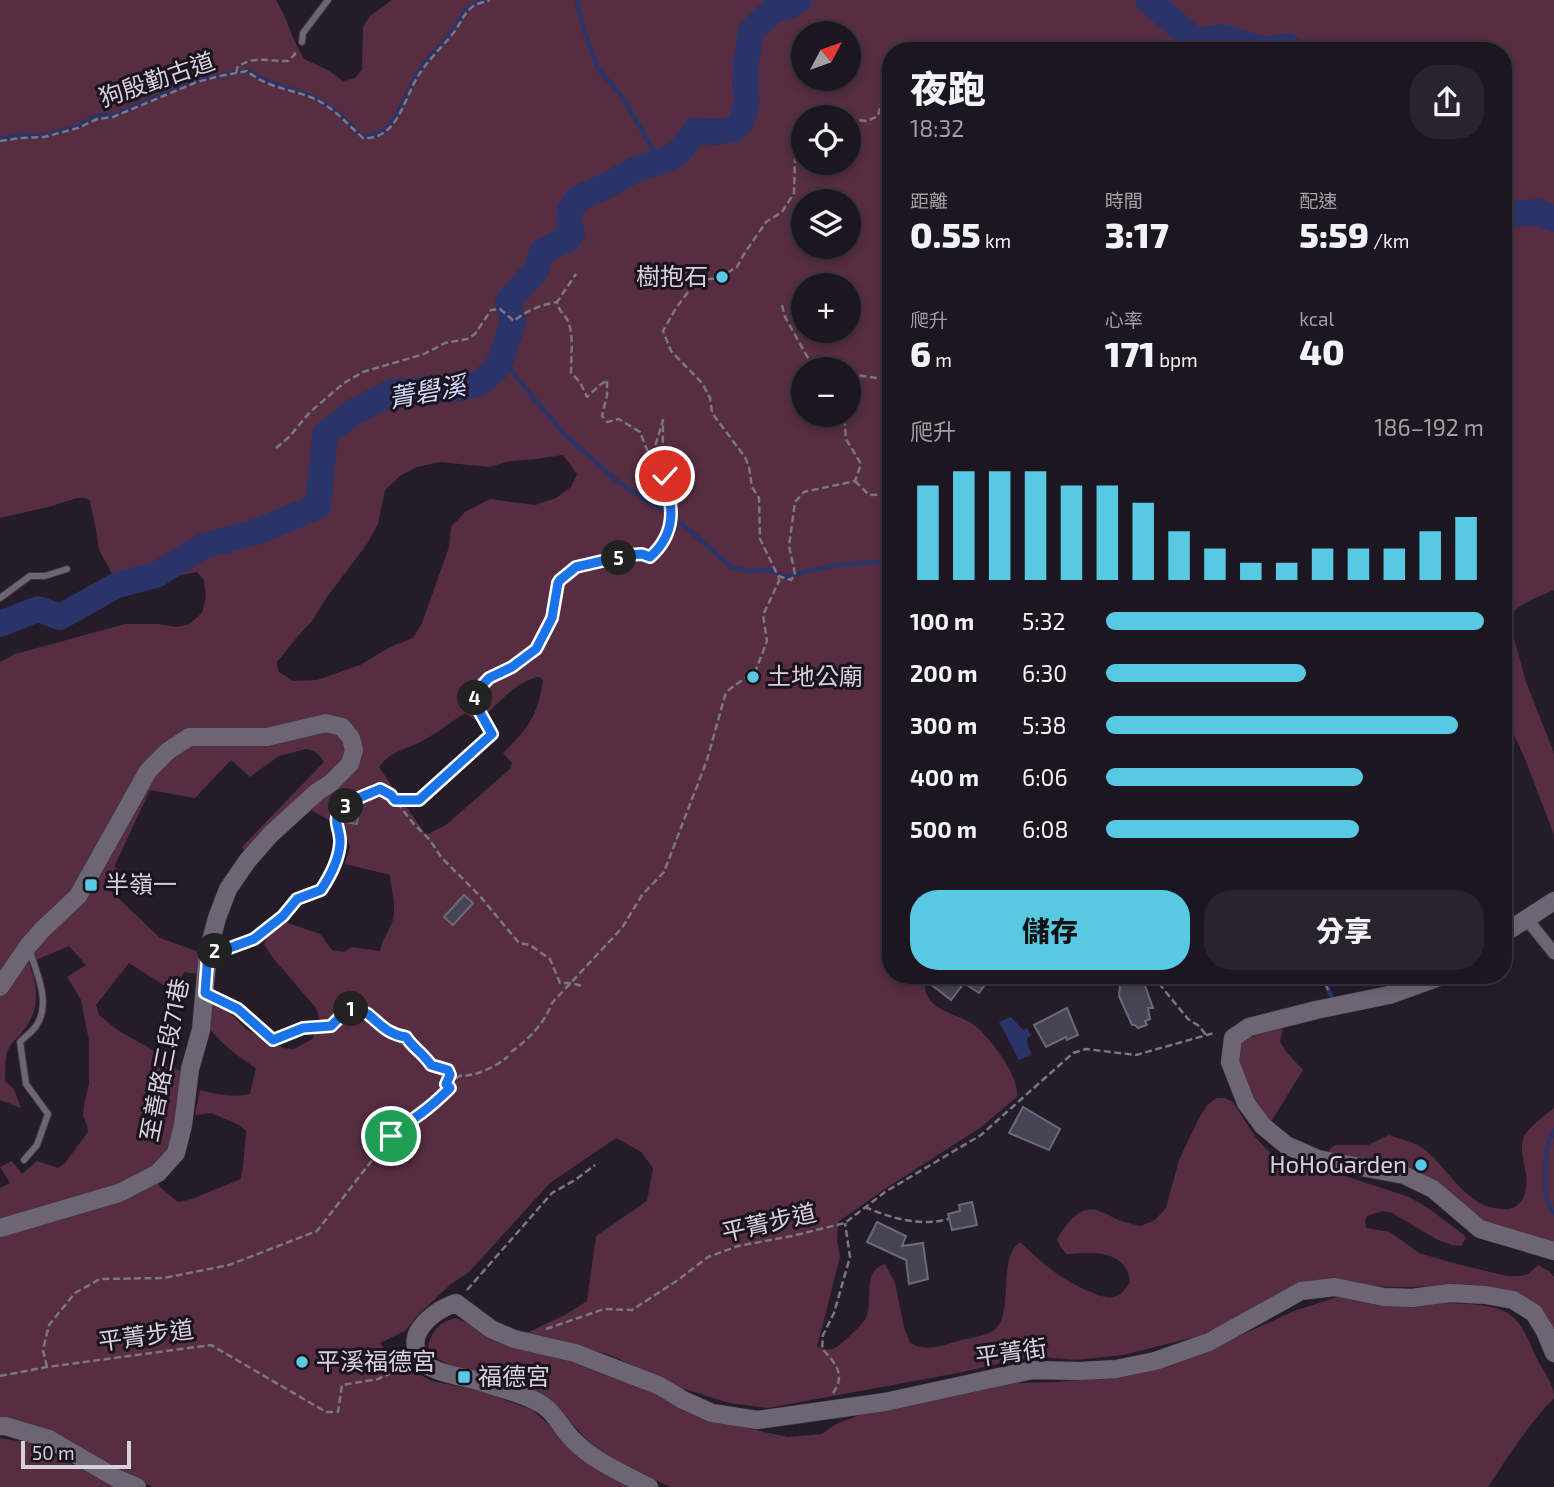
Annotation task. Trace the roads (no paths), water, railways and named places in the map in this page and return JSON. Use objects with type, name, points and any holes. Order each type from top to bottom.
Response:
[{"type":"street","name":"至善路三段71巷","points":[[0,987],[28,946],[78,897],[148,771],[168,751],[189,737],[267,737],[326,723],[342,727],[351,738],[354,750],[350,764],[271,834],[248,860],[228,890],[208,952],[201,1030],[190,1069],[183,1125],[176,1153],[158,1172],[119,1193],[0,1228]]},
{"type":"street","points":[[1512,928],[1554,901]]},
{"type":"street","points":[[1526,918],[1554,953]]},
{"type":"street","points":[[1419,984],[1389,995],[1249,1027],[1233,1038],[1230,1062],[1246,1103],[1262,1126],[1286,1144],[1318,1159],[1404,1175],[1433,1189],[1479,1229],[1554,1251]]},
{"type":"street","name":"平菁街","points":[[649,1487],[593,1458],[545,1406],[474,1380],[444,1374],[421,1360],[416,1350],[419,1331],[442,1308],[456,1303],[491,1328],[514,1339],[575,1353],[660,1386],[682,1400],[712,1413],[757,1420],[885,1402],[1032,1370],[1116,1369],[1155,1362],[1209,1342],[1301,1291],[1335,1287],[1384,1297],[1412,1298],[1450,1293],[1513,1300],[1534,1313],[1554,1353]]},
{"type":"street","points":[[0,1426],[48,1439],[137,1487]]},
{"type":"lane","points":[[303,39],[328,0]]},
{"type":"lane","points":[[0,598],[30,576],[45,576],[67,569]]},
{"type":"lane","points":[[208,952],[227,949],[254,939],[283,916],[297,899],[321,890],[335,864],[340,844],[335,819],[340,811],[354,801]]},
{"type":"lane","points":[[24,1160],[37,1145],[48,1114],[26,1084],[20,1042],[38,1025],[43,1006],[43,992],[28,946]]},
{"type":"water","points":[[1011,1017],[1023,1030],[1027,1028],[1031,1036],[1027,1038],[1032,1055],[1019,1060],[999,1022]]},
{"type":"waterway","points":[[0,139],[20,135],[43,136],[77,127],[96,116],[113,115],[195,81],[248,70],[272,83],[322,102],[362,137],[373,136],[383,131],[396,116],[420,69],[450,35],[464,12],[486,0]]},
{"type":"waterway","points":[[577,0],[582,24],[598,69],[621,95],[660,161]]},
{"type":"waterway","name":"菁礐溪","points":[[0,624],[38,609],[60,617],[117,585],[156,575],[203,546],[259,531],[318,506],[325,435],[353,412],[393,392],[461,388],[479,383],[496,369],[501,359],[513,322],[508,302],[536,270],[542,252],[569,238],[572,233],[569,223],[570,209],[579,198],[636,169],[668,159],[680,151],[695,131],[718,132],[735,129],[742,120],[747,101],[746,62],[751,31],[773,10],[799,0]]},
{"type":"waterway","name":"菁礐溪","points":[[1148,0],[1196,41],[1222,37],[1239,42]]},
{"type":"waterway","name":"菁礐溪","points":[[1512,214],[1538,212],[1554,219]]},
{"type":"waterway","points":[[501,359],[565,435],[617,481],[671,514],[730,566],[746,571],[770,570],[785,577],[834,565],[882,563]]},
{"type":"waterway","points":[[1326,984],[1331,996]]},
{"type":"waterway","points":[[1554,1131],[1546,1155],[1545,1177],[1546,1196],[1554,1213]]},
{"type":"place","name":"樹抱石","points":[[722,277]]},
{"type":"place","name":"土地公廟","points":[[753,677]]},
{"type":"place","name":"半嶺一","points":[[91,885]]},
{"type":"place","name":"HoHoGarden","points":[[1421,1165]]},
{"type":"place","name":"平溪福德宮","points":[[302,1362]]},
{"type":"place","name":"福德宮","points":[[464,1377]]}]
